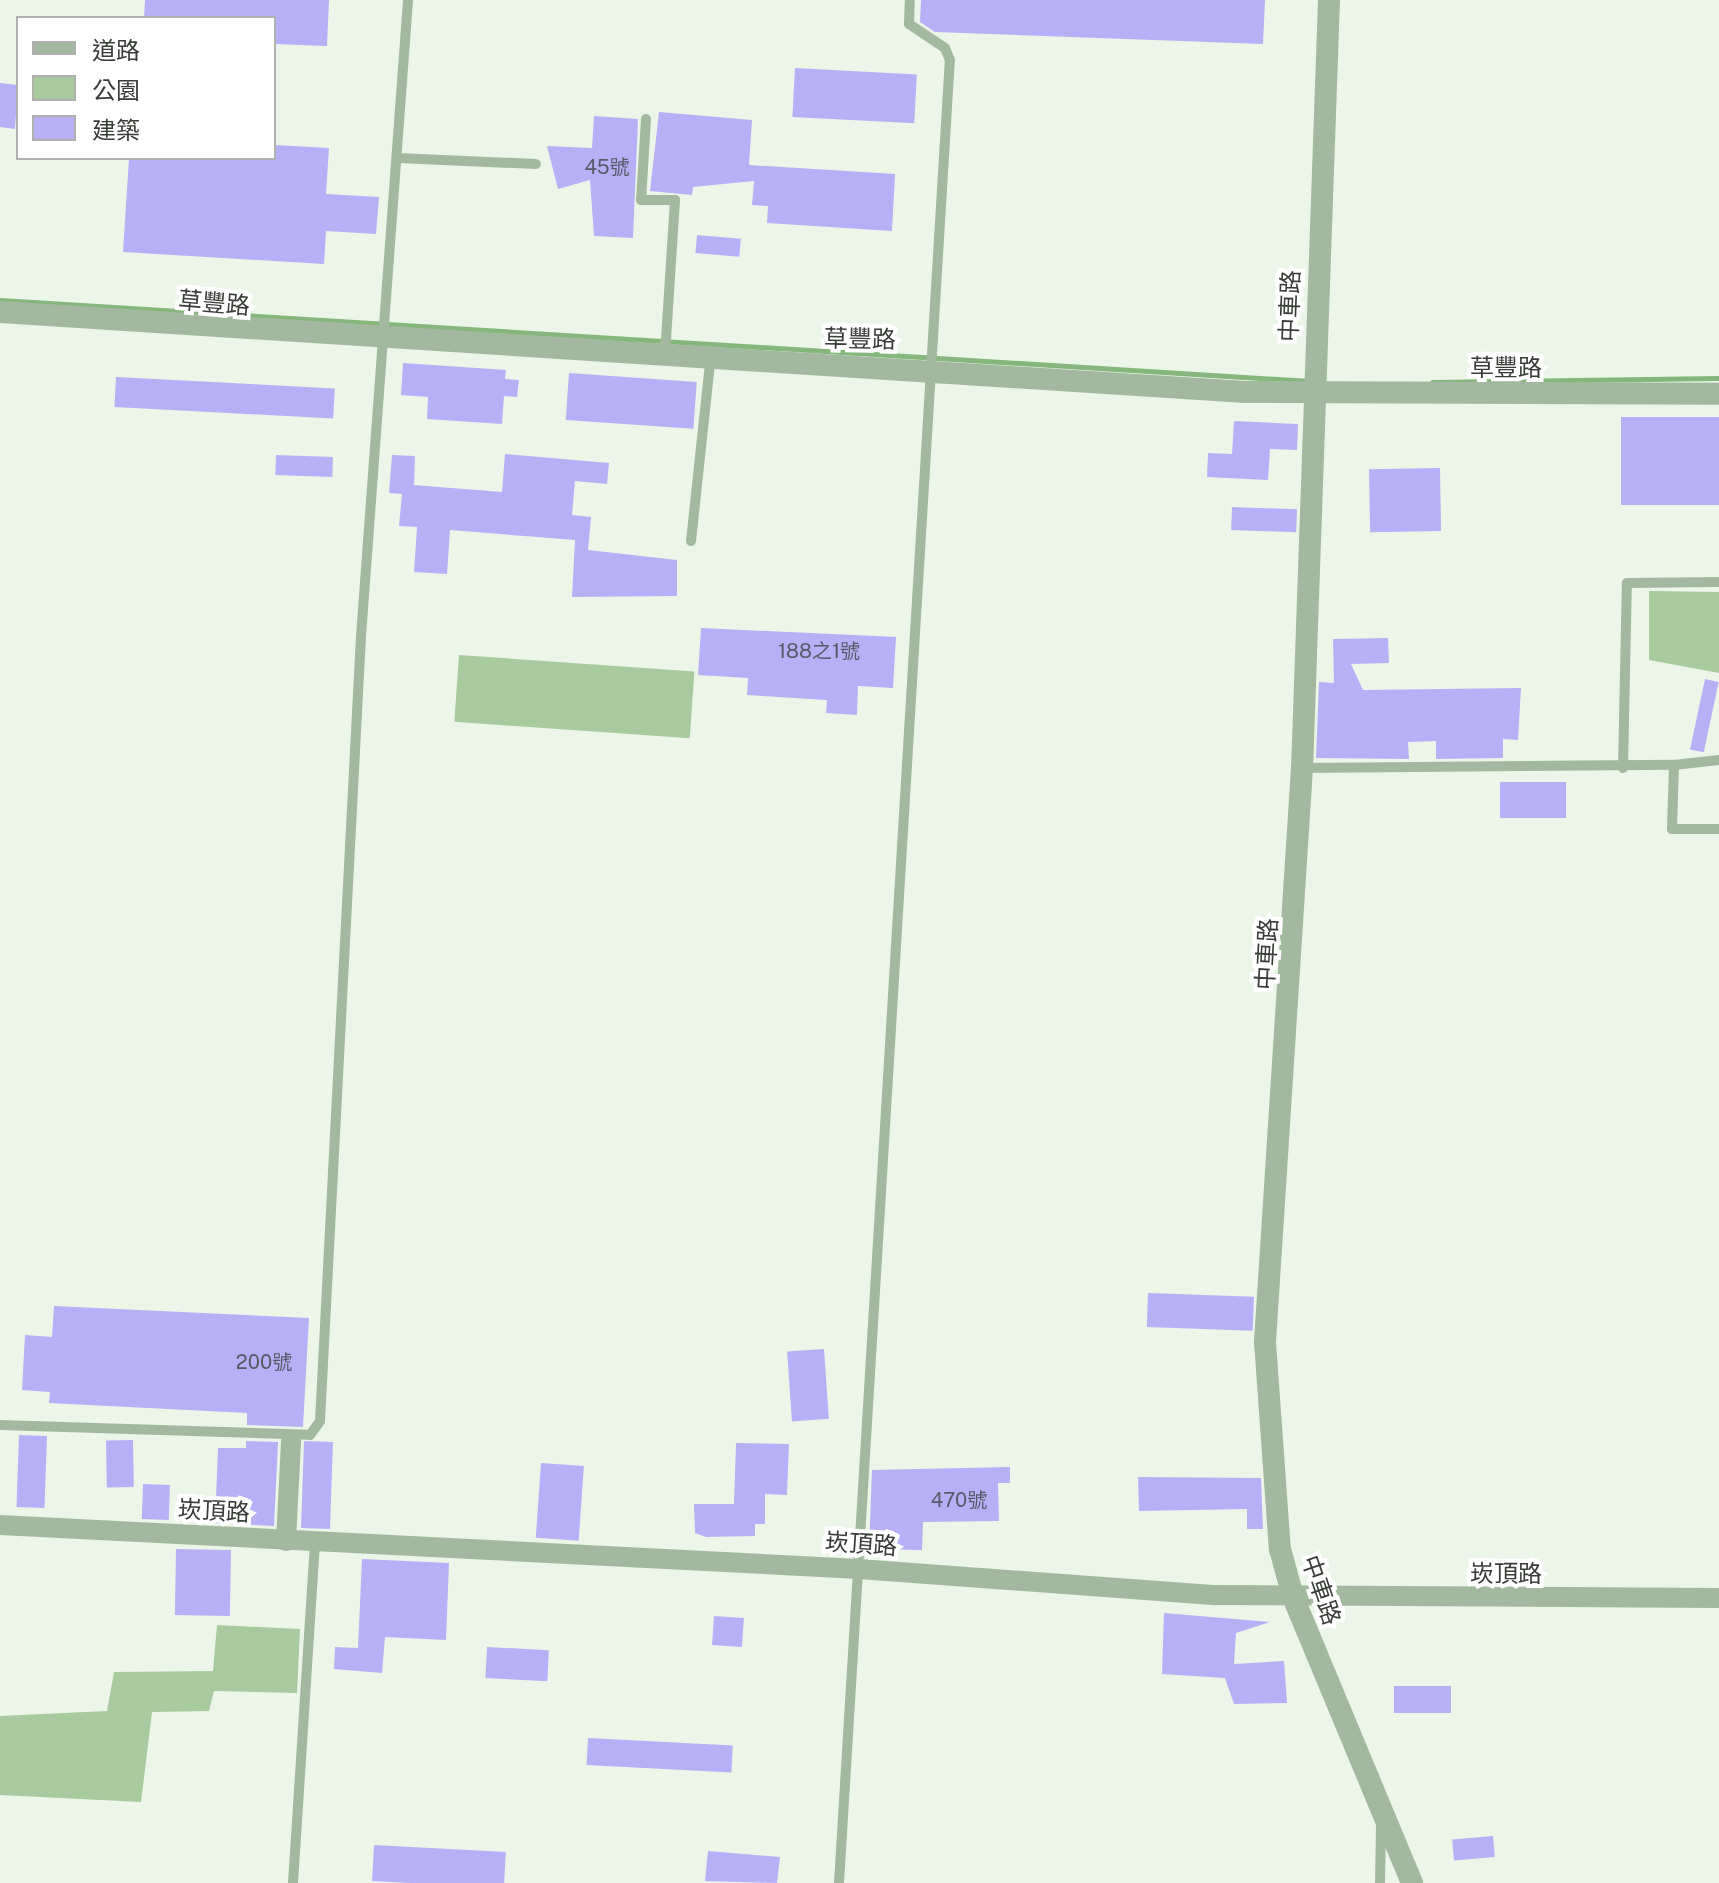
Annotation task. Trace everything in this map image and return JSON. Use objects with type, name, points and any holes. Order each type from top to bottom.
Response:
[{"type":"street","name":"中車路","points":[[1329,0],[1302,768],[1265,1342],[1280,1549],[1293,1597],[1412,1883]]},
{"type":"street","name":"草豐路","points":[[0,312],[383,342],[710,362],[931,367],[1313,394],[1719,394]]},
{"type":"street","points":[[286,1541],[291,1441]]},
{"type":"street","name":"崁頂路","points":[[0,1525],[859,1569],[1293,1597],[1719,1598]]},
{"type":"lane","points":[[0,1425],[310,1435],[320,1421],[383,342],[408,0]]},
{"type":"lane","points":[[839,1883],[950,60],[945,48],[909,24],[910,0]]},
{"type":"lane","points":[[646,119],[641,200],[675,200],[665,357]]},
{"type":"lane","points":[[398,158],[536,164]]},
{"type":"lane","points":[[691,541],[710,362]]},
{"type":"lane","points":[[1623,768],[1627,583],[1719,582]]},
{"type":"lane","points":[[1302,768],[1623,768],[1719,760]]},
{"type":"lane","points":[[1674,765],[1672,829],[1719,829]]},
{"type":"lane","points":[[293,1883],[315,1543]]},
{"type":"lane","points":[[1380,1883],[1382,1814]]},
{"type":"green space","points":[[1649,591],[1719,592],[1719,673],[1649,660]]},
{"type":"green space","points":[[459,655],[694,671],[690,738],[454,722]]},
{"type":"green space","points":[[217,1625],[300,1629],[297,1693],[214,1691],[209,1711],[152,1712],[141,1802],[0,1795],[0,1716],[107,1711],[114,1672],[213,1671]]},
{"type":"building","points":[[145,0],[329,0],[327,46],[276,44],[276,16],[144,16]]},
{"type":"building","points":[[921,0],[1265,0],[1263,44],[935,32],[920,22]]},
{"type":"building","points":[[795,68],[917,74],[914,123],[792,117]]},
{"type":"building","points":[[0,83],[16,85],[15,129],[0,127]]},
{"type":"building","points":[[659,112],[752,120],[749,165],[895,174],[892,231],[767,223],[768,206],[752,205],[754,181],[693,187],[692,195],[650,191]]},
{"type":"building","points":[[594,116],[638,119],[633,238],[594,236],[590,180],[558,189],[547,146],[592,148]]},
{"type":"building","points":[[276,145],[329,148],[326,194],[379,197],[376,234],[326,231],[324,264],[123,252],[129,160],[276,160]]},
{"type":"building","points":[[697,235],[741,239],[739,257],[695,253]]},
{"type":"building","points":[[403,363],[506,370],[505,379],[519,380],[517,397],[504,396],[502,424],[427,419],[428,397],[401,395]]},
{"type":"building","points":[[569,373],[697,382],[693,429],[566,420]]},
{"type":"building","points":[[116,377],[335,388],[333,418],[114,407]]},
{"type":"building","points":[[1621,417],[1719,417],[1719,505],[1621,505]]},
{"type":"building","points":[[1234,421],[1298,424],[1297,450],[1270,449],[1268,480],[1207,477],[1208,453],[1232,454]]},
{"type":"building","points":[[505,454],[609,463],[607,484],[575,481],[572,515],[591,517],[588,550],[677,560],[677,596],[572,597],[575,540],[450,530],[447,574],[414,572],[417,527],[399,526],[402,494],[389,493],[392,455],[415,456],[414,485],[502,492]]},
{"type":"building","points":[[276,455],[333,457],[332,477],[275,475]]},
{"type":"building","points":[[1440,468],[1441,531],[1370,532],[1369,469]]},
{"type":"building","points":[[1232,507],[1297,509],[1296,532],[1231,530]]},
{"type":"building","points":[[701,628],[896,637],[893,688],[858,686],[857,715],[826,713],[827,700],[747,695],[748,678],[698,675]]},
{"type":"building","points":[[1388,638],[1389,663],[1351,664],[1363,690],[1521,688],[1518,740],[1503,739],[1503,758],[1436,759],[1436,741],[1408,742],[1409,759],[1316,758],[1319,682],[1334,683],[1333,639]]},
{"type":"building","points":[[1705,679],[1719,682],[1704,752],[1690,749]]},
{"type":"building","points":[[1500,782],[1566,782],[1566,818],[1500,818]]},
{"type":"building","points":[[1148,1293],[1254,1297],[1253,1331],[1147,1327]]},
{"type":"building","points":[[54,1306],[309,1318],[303,1427],[247,1425],[247,1413],[49,1403],[50,1392],[22,1390],[25,1335],[52,1337]]},
{"type":"building","points":[[824,1349],[829,1419],[792,1421],[787,1352]]},
{"type":"building","points":[[19,1435],[47,1436],[44,1508],[16,1507]]},
{"type":"building","points":[[106,1440],[133,1440],[134,1487],[107,1487]]},
{"type":"building","points":[[246,1441],[278,1442],[274,1526],[215,1523],[218,1448],[246,1448]]},
{"type":"building","points":[[304,1441],[333,1442],[330,1529],[301,1528]]},
{"type":"building","points":[[736,1443],[789,1444],[787,1495],[765,1494],[765,1524],[755,1524],[755,1536],[706,1537],[695,1533],[694,1504],[734,1504]]},
{"type":"building","points":[[541,1463],[584,1466],[579,1541],[536,1538]]},
{"type":"building","points":[[1010,1467],[1010,1483],[998,1483],[999,1521],[923,1522],[922,1550],[869,1549],[872,1470]]},
{"type":"building","points":[[1138,1477],[1261,1478],[1263,1529],[1247,1529],[1247,1509],[1139,1511]]},
{"type":"building","points":[[143,1484],[170,1485],[169,1520],[142,1519]]},
{"type":"building","points":[[176,1549],[231,1550],[230,1616],[175,1615]]},
{"type":"building","points":[[362,1559],[449,1563],[446,1640],[385,1637],[382,1673],[334,1669],[335,1647],[358,1648]]},
{"type":"building","points":[[1164,1613],[1270,1622],[1236,1633],[1234,1664],[1284,1661],[1287,1703],[1234,1704],[1225,1678],[1162,1674]]},
{"type":"building","points":[[714,1616],[744,1618],[742,1647],[712,1645]]},
{"type":"building","points":[[487,1647],[549,1650],[547,1681],[485,1678]]},
{"type":"building","points":[[1394,1686],[1451,1686],[1451,1713],[1394,1713]]},
{"type":"building","points":[[588,1738],[733,1746],[731,1773],[587,1765]]},
{"type":"building","points":[[1493,1836],[1495,1857],[1454,1860],[1452,1840]]},
{"type":"building","points":[[374,1845],[506,1852],[504,1883],[372,1881]]},
{"type":"building","points":[[708,1851],[780,1857],[777,1883],[705,1881]]},
{"type":"waterway","points":[[0,300],[1310,381]]},
{"type":"waterway","points":[[1432,382],[1719,378]]}]
